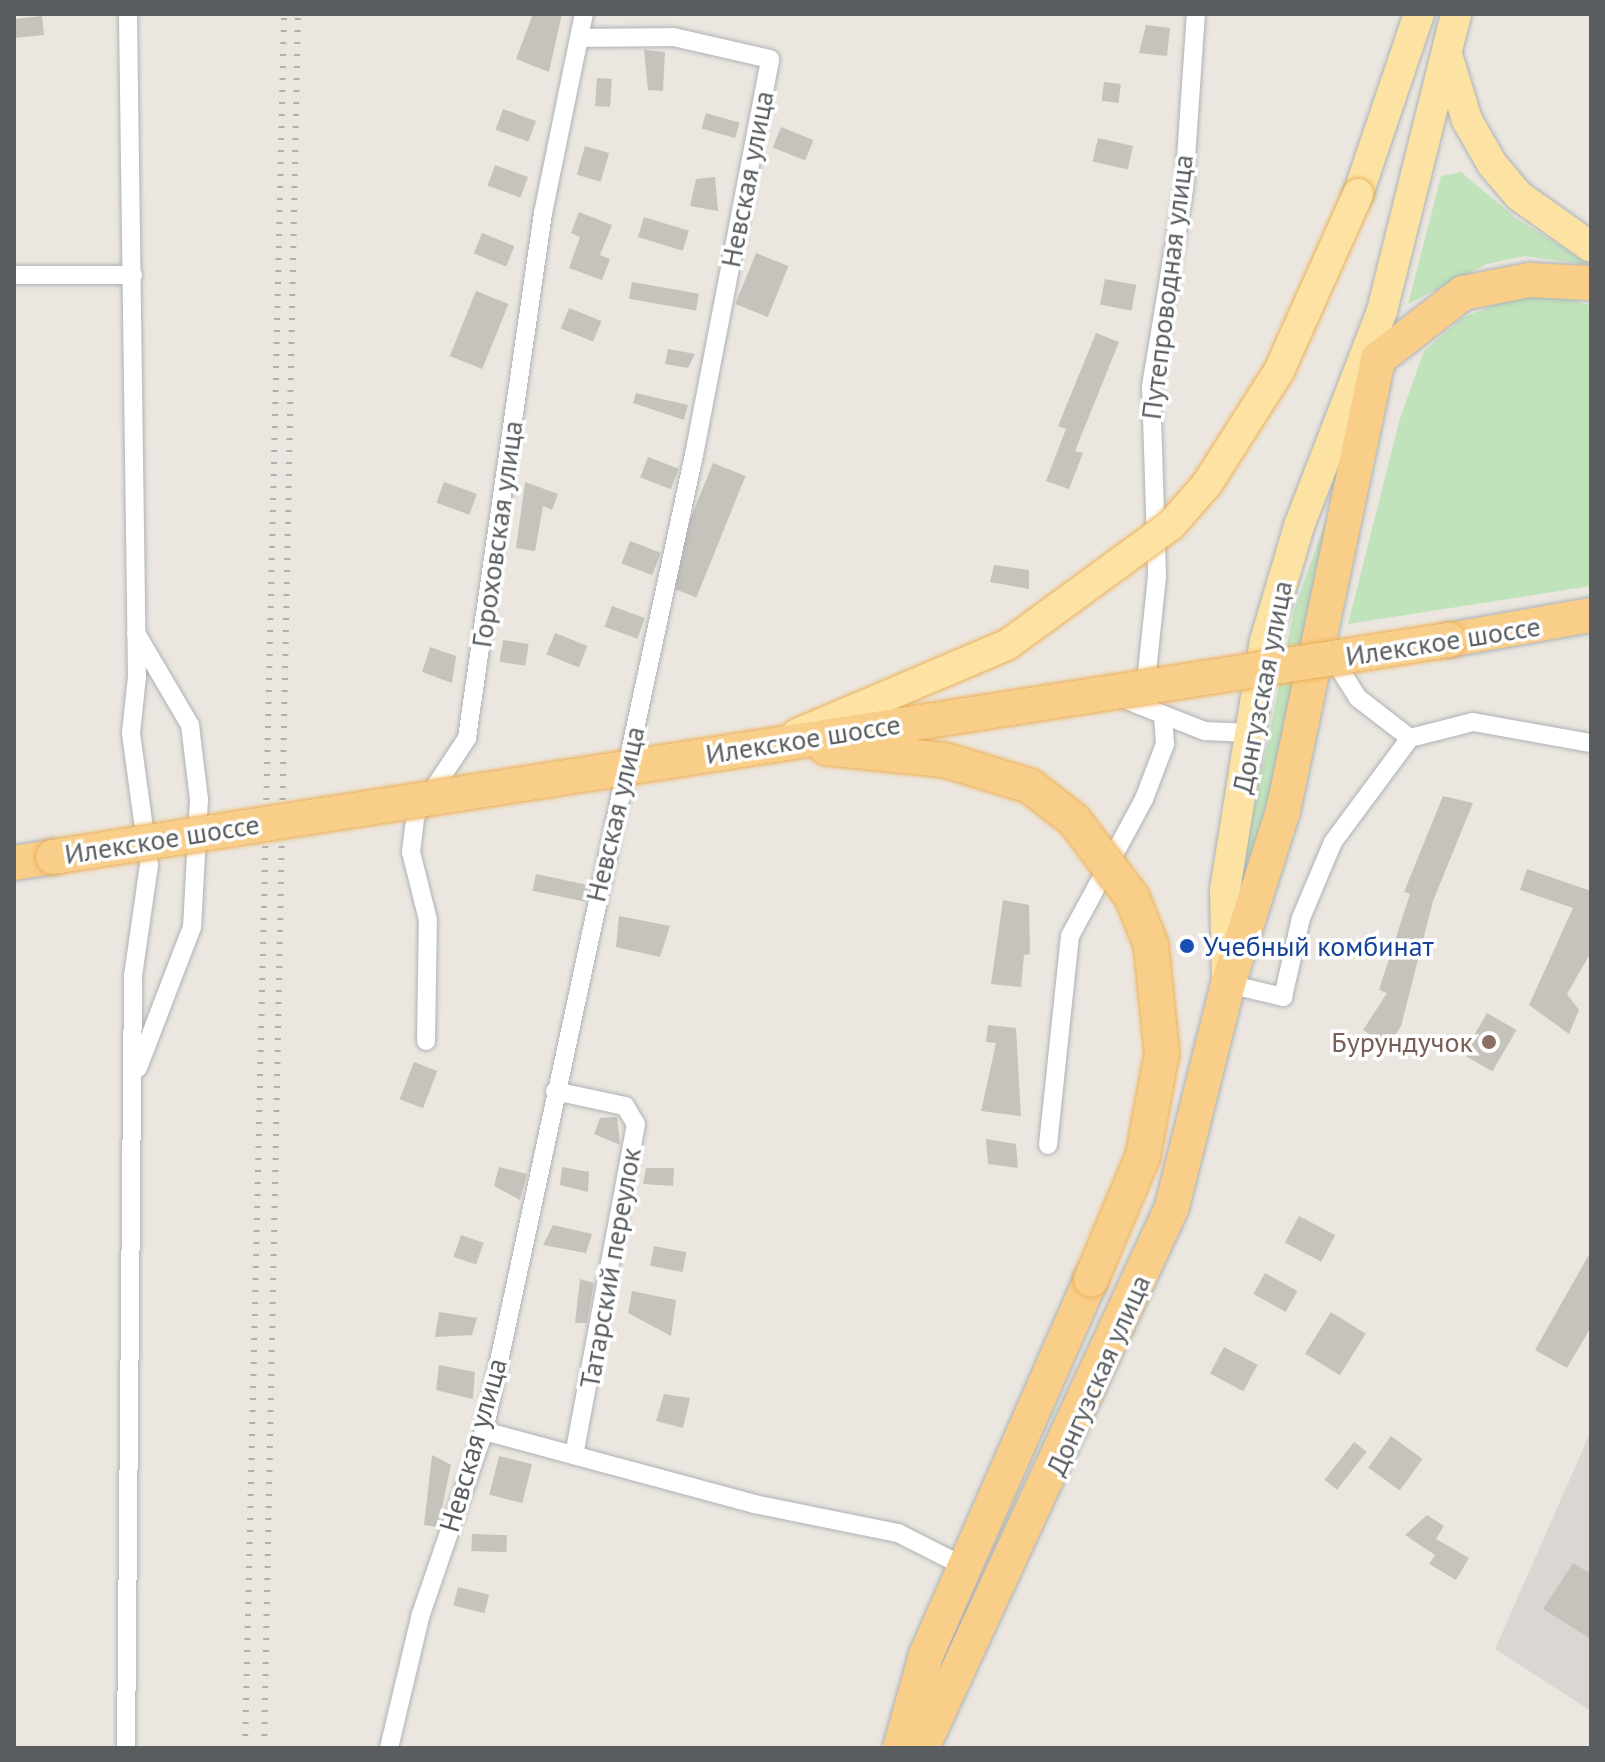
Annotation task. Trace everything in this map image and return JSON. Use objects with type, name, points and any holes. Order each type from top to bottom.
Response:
[{"type":"highway","points":[[1378,359],[1463,293],[1529,280],[1591,283]]},
{"type":"highway","name":"Донгузская улица","points":[[922,1748],[1172,1207],[1228,984],[1263,887],[1324,640],[1378,359]]},
{"type":"highway","name":"Илекское шоссе","points":[[14,863],[1449,640],[1591,615]]},
{"type":"highway","points":[[774,743],[945,760],[1030,786],[1074,820],[1132,897],[1151,945],[1162,1053],[1143,1156],[926,1655],[900,1748]]},
{"type":"main road","points":[[774,743],[1007,645],[1171,525],[1222,462],[1279,371],[1358,194],[1419,14]]},
{"type":"main road","name":"Донгузская улица","points":[[1228,984],[1225,890],[1249,733],[1279,587],[1382,311],[1456,14]]},
{"type":"main road","points":[[1447,56],[1467,120],[1492,164],[1519,196],[1591,247]]},
{"type":"main road","name":"Донгузская улица","points":[[1378,359],[1382,311]]},
{"type":"street","points":[[126,1748],[137,1071],[133,976],[149,865],[131,733],[135,632],[128,14]]},
{"type":"street","name":"Гороховская улица","points":[[426,1041],[428,920],[411,852],[415,817],[467,738],[543,213],[584,14]]},
{"type":"street","name":"Путепроводная улица","points":[[1143,703],[1157,576],[1151,386],[1184,188],[1196,14]]},
{"type":"street","name":"Невская улица","points":[[389,1748],[421,1614],[484,1431],[629,755],[770,59],[673,37],[581,38]]},
{"type":"street","points":[[14,275],[133,275]]},
{"type":"street","points":[[135,632],[190,725],[199,799],[192,927],[137,1071]]},
{"type":"street","points":[[1324,640],[1358,698],[1410,738]]},
{"type":"street","points":[[433,786],[1079,691],[1143,703],[1163,718],[1249,733]]},
{"type":"street","points":[[1048,1145],[1070,936],[1144,799],[1165,744],[1163,718]]},
{"type":"street","points":[[1228,984],[1283,997],[1301,918],[1333,842],[1410,738],[1473,722],[1591,743]]},
{"type":"street","name":"Татарский переулок","points":[[555,1091],[625,1106],[636,1124],[574,1455]]},
{"type":"street","points":[[484,1431],[754,1504],[898,1533],[963,1566]]},
{"type":"shaded area","points":[[1591,1431],[1591,1711],[1495,1649]]},
{"type":"green space","points":[[1461,172],[1516,218],[1590,265],[1525,256],[1487,264],[1408,304],[1441,176]]},
{"type":"green space","points":[[1564,296],[1591,306],[1591,586],[1348,624],[1400,418],[1424,351],[1462,318],[1515,297]]},
{"type":"green space","points":[[1353,444],[1238,936],[1240,880],[1294,610]]},
{"type":"building","points":[[533,14],[562,14],[549,72],[516,59]]},
{"type":"building","points":[[42,16],[44,35],[16,38],[14,19]]},
{"type":"building","points":[[1146,25],[1170,28],[1167,56],[1139,53]]},
{"type":"building","points":[[644,50],[665,52],[663,91],[648,90]]},
{"type":"building","points":[[597,78],[612,79],[610,107],[595,106]]},
{"type":"building","points":[[1104,82],[1121,84],[1119,103],[1102,101]]},
{"type":"building","points":[[503,109],[536,121],[528,142],[495,130]]},
{"type":"building","points":[[706,113],[740,123],[735,138],[702,128]]},
{"type":"building","points":[[781,127],[813,140],[805,161],[773,147]]},
{"type":"building","points":[[1098,138],[1133,146],[1128,169],[1093,161]]},
{"type":"building","points":[[585,146],[609,153],[601,182],[577,175]]},
{"type":"building","points":[[495,165],[528,177],[520,198],[487,186]]},
{"type":"building","points":[[715,177],[718,211],[690,206],[696,179]]},
{"type":"building","points":[[579,212],[612,225],[600,255],[610,259],[602,280],[569,268],[580,237],[571,233]]},
{"type":"building","points":[[644,217],[689,231],[683,251],[638,237]]},
{"type":"building","points":[[482,233],[514,246],[506,267],[474,253]]},
{"type":"building","points":[[756,253],[788,266],[768,317],[735,304]]},
{"type":"building","points":[[1105,279],[1136,285],[1131,311],[1100,305]]},
{"type":"building","points":[[632,282],[699,294],[696,311],[629,299]]},
{"type":"building","points":[[476,291],[508,304],[482,369],[450,356]]},
{"type":"building","points":[[569,308],[601,321],[593,342],[561,328]]},
{"type":"building","points":[[1096,333],[1119,342],[1075,451],[1083,453],[1069,489],[1046,481],[1066,429],[1058,426]]},
{"type":"building","points":[[668,349],[695,354],[688,368],[665,364]]},
{"type":"building","points":[[636,393],[688,405],[684,420],[633,403]]},
{"type":"building","points":[[648,457],[679,469],[671,489],[640,478]]},
{"type":"building","points":[[713,463],[745,476],[696,598],[664,584]]},
{"type":"building","points":[[444,482],[477,494],[469,515],[436,503]]},
{"type":"building","points":[[525,482],[558,494],[552,510],[543,506],[535,551],[516,548]]},
{"type":"building","points":[[630,541],[661,553],[652,575],[621,563]]},
{"type":"building","points":[[994,565],[1029,570],[1029,589],[990,582]]},
{"type":"building","points":[[612,606],[645,618],[637,639],[604,627]]},
{"type":"building","points":[[555,633],[587,646],[579,667],[546,654]]},
{"type":"building","points":[[503,640],[529,644],[525,666],[500,662]]},
{"type":"building","points":[[430,647],[456,656],[452,683],[422,672]]},
{"type":"building","points":[[1443,796],[1473,803],[1433,901],[1401,1026],[1388,1046],[1363,1030],[1387,993],[1379,990],[1410,894],[1404,892]]},
{"type":"building","points":[[1527,869],[1591,891],[1591,952],[1567,994],[1579,1010],[1569,1034],[1529,1005],[1573,908],[1520,890]]},
{"type":"building","points":[[536,874],[589,885],[585,902],[532,891]]},
{"type":"building","points":[[1003,900],[1029,905],[1030,954],[1024,955],[1021,987],[991,984]]},
{"type":"building","points":[[619,916],[670,926],[660,957],[616,947]]},
{"type":"building","name":"Бурундучок","points":[[1487,1013],[1516,1030],[1492,1072],[1463,1055]]},
{"type":"building","points":[[988,1025],[1016,1028],[1021,1116],[981,1111],[996,1043],[986,1042]]},
{"type":"building","points":[[414,1062],[437,1071],[423,1108],[400,1099]]},
{"type":"building","points":[[617,1117],[620,1145],[594,1134],[600,1118]]},
{"type":"building","points":[[986,1139],[1016,1144],[1018,1168],[988,1164]]},
{"type":"building","points":[[499,1167],[527,1174],[520,1200],[494,1186]]},
{"type":"building","points":[[562,1167],[589,1172],[588,1192],[560,1185]]},
{"type":"building","points":[[646,1168],[674,1168],[673,1186],[643,1184]]},
{"type":"building","points":[[1299,1216],[1335,1235],[1321,1262],[1285,1242]]},
{"type":"building","points":[[553,1225],[592,1234],[586,1253],[543,1245]]},
{"type":"building","points":[[461,1235],[484,1243],[476,1265],[454,1257]]},
{"type":"building","points":[[654,1246],[686,1252],[683,1272],[650,1266]]},
{"type":"building","points":[[1591,1251],[1591,1327],[1567,1368],[1535,1350]]},
{"type":"building","points":[[1265,1273],[1297,1291],[1286,1312],[1253,1294]]},
{"type":"building","points":[[580,1279],[594,1283],[587,1323],[575,1323]]},
{"type":"building","points":[[632,1291],[676,1300],[671,1336],[628,1313]]},
{"type":"building","points":[[439,1312],[477,1318],[472,1335],[435,1337]]},
{"type":"building","points":[[1331,1312],[1366,1334],[1340,1375],[1305,1354]]},
{"type":"building","points":[[1224,1347],[1258,1365],[1243,1391],[1210,1373]]},
{"type":"building","points":[[439,1365],[475,1372],[473,1399],[436,1390]]},
{"type":"building","points":[[664,1394],[690,1398],[683,1428],[656,1421]]},
{"type":"building","points":[[1391,1436],[1423,1459],[1400,1490],[1368,1468]]},
{"type":"building","points":[[1354,1442],[1367,1452],[1337,1490],[1324,1480]]},
{"type":"building","points":[[432,1455],[451,1465],[438,1527],[424,1525]]},
{"type":"building","points":[[499,1456],[532,1464],[522,1503],[489,1495]]},
{"type":"building","points":[[1427,1515],[1444,1526],[1436,1539],[1469,1558],[1456,1580],[1429,1564],[1435,1555],[1405,1535]]},
{"type":"building","points":[[472,1534],[507,1535],[506,1552],[471,1551]]},
{"type":"building","points":[[1573,1563],[1591,1574],[1591,1639],[1543,1609]]},
{"type":"building","points":[[458,1587],[489,1595],[484,1613],[453,1605]]},
{"type":"railway","points":[[245,1748],[284,14]]},
{"type":"railway","points":[[264,1748],[298,14]]},
{"type":"place","name":"Учебный комбинат","points":[[1187,946]]},
{"type":"place","name":"Бурундучок","points":[[1489,1042]]}]
